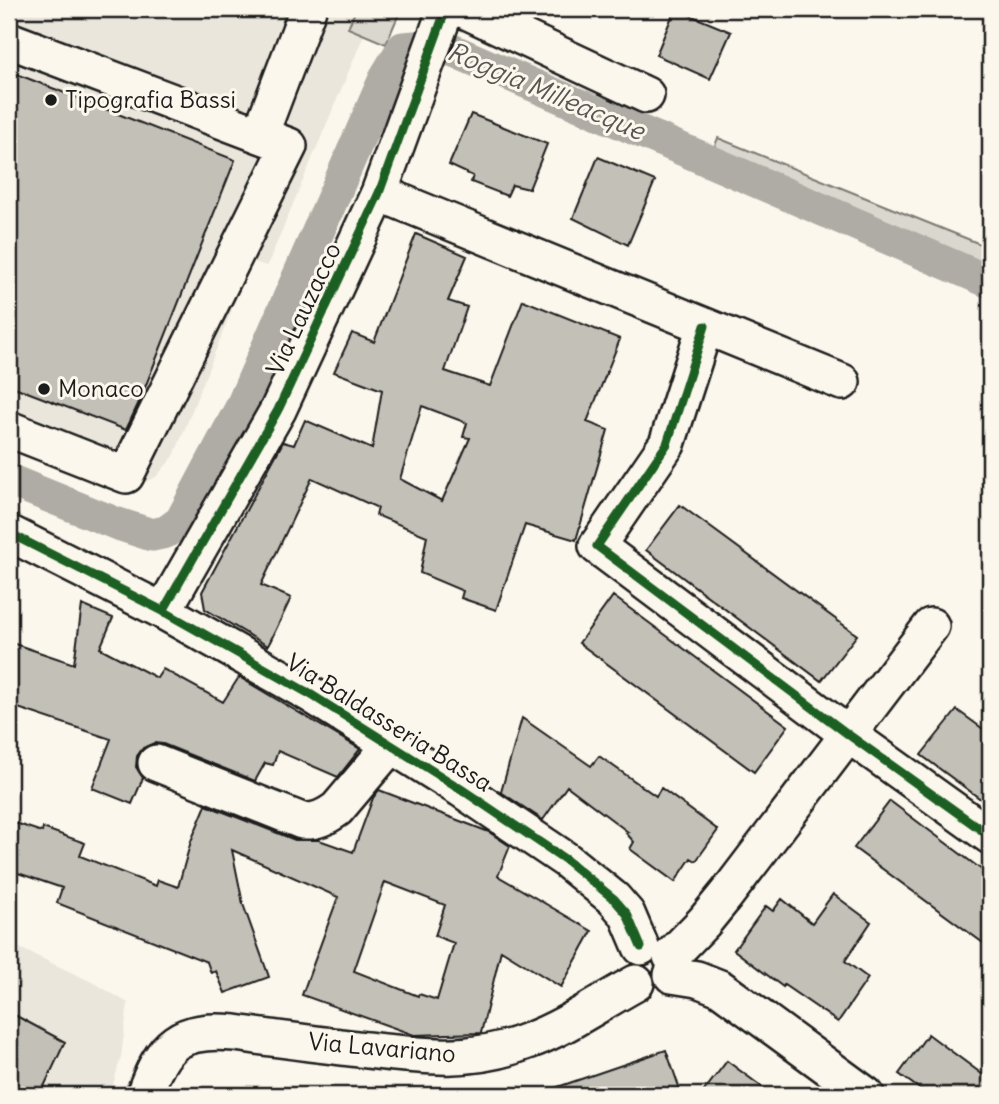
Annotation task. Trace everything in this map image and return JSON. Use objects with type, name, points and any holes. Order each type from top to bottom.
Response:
[{"type":"street","points":[[260,135],[308,9]]},
{"type":"street","name":"Via Lauzacco","points":[[163,611],[278,410],[379,193],[427,65],[450,14],[646,96]]},
{"type":"street","points":[[9,40],[289,146],[126,475],[9,429]]},
{"type":"street","points":[[379,193],[842,382]]},
{"type":"street","points":[[705,326],[667,444],[597,546],[849,735],[990,836]]},
{"type":"street","name":"Via Baldasseria Bassa","points":[[9,533],[163,611],[391,745],[566,860],[627,914],[661,960]]},
{"type":"street","points":[[866,1095],[720,988],[661,960],[704,922],[931,626]]},
{"type":"street","name":"Via Baldasseria Bassa","points":[[156,763],[310,822],[337,809],[391,745]]},
{"type":"street","name":"Via Lavariano","points":[[144,1095],[164,1055],[177,1042],[192,1033],[236,1033],[416,1056],[451,1058],[488,1053],[527,1042],[565,1025],[636,983],[631,975],[631,959],[661,960]]},
{"type":"shaded area","points":[[9,9],[356,9],[348,28],[364,35],[267,266],[251,261],[174,456],[156,477],[143,483],[130,486],[9,444]]},
{"type":"shaded area","points":[[356,9],[401,9],[386,44],[348,28]]},
{"type":"shaded area","points":[[718,138],[990,248],[990,296],[705,171]]},
{"type":"shaded area","points":[[9,943],[96,984],[128,1003],[121,1057],[110,1095],[9,1095]]},
{"type":"building","points":[[675,9],[731,32],[710,79],[656,55]]},
{"type":"building","points":[[9,71],[235,160],[126,430],[9,385]]},
{"type":"building","points":[[471,114],[547,144],[529,189],[512,185],[507,196],[471,182],[473,176],[449,165]]},
{"type":"building","points":[[598,157],[655,181],[628,245],[573,218]]},
{"type":"building","points":[[416,234],[467,256],[448,301],[467,307],[445,371],[490,386],[523,300],[620,339],[587,422],[608,430],[576,540],[525,525],[496,610],[461,598],[463,591],[420,573],[427,536],[376,515],[378,508],[312,478],[261,585],[291,598],[268,646],[205,609],[202,592],[283,442],[294,445],[305,420],[372,449],[382,390],[334,372],[352,333],[374,342]],"holes":[[[422,406],[467,423],[463,437],[470,438],[442,501],[400,479]]]},
{"type":"building","points":[[680,505],[857,635],[821,681],[646,550]]},
{"type":"building","points":[[613,596],[788,726],[754,772],[579,643]]},
{"type":"building","points":[[82,605],[113,618],[100,648],[157,678],[163,669],[223,702],[239,677],[360,749],[338,777],[278,751],[273,765],[265,763],[255,781],[163,744],[154,743],[143,748],[137,756],[136,767],[143,778],[132,804],[92,788],[111,739],[9,705],[9,642],[74,664]]},
{"type":"building","points":[[957,710],[990,734],[990,806],[921,755]]},
{"type":"building","points":[[522,718],[591,766],[599,756],[656,796],[661,788],[718,830],[696,861],[691,858],[675,882],[630,849],[634,842],[626,833],[628,832],[567,786],[543,820],[501,792]]},
{"type":"building","points":[[379,790],[489,832],[510,846],[498,876],[592,931],[561,987],[501,950],[481,1033],[414,1035],[302,995],[338,897],[232,850],[243,904],[269,977],[225,993],[216,971],[211,973],[207,962],[57,903],[62,888],[9,870],[9,821],[42,832],[43,828],[85,843],[80,856],[156,886],[158,880],[178,887],[191,841],[206,805],[295,840],[319,840],[353,852],[373,798]],"holes":[[[385,882],[445,905],[435,936],[454,943],[437,1000],[419,994],[418,996],[354,971]]]},
{"type":"building","points":[[890,801],[990,876],[990,948],[854,848]]},
{"type":"building","points":[[833,894],[871,922],[845,961],[868,978],[838,1022],[784,985],[783,987],[734,950],[766,906],[773,911],[782,899],[812,923]]},
{"type":"building","points":[[9,1012],[65,1042],[40,1095],[9,1095]]},
{"type":"building","points":[[928,1034],[990,1080],[980,1095],[928,1095],[899,1074]]},
{"type":"building","points":[[666,1050],[682,1095],[547,1095],[546,1091]]},
{"type":"building","points":[[727,1061],[773,1095],[701,1095]]},
{"type":"waterway","name":"Roggia Milleacque","points":[[9,480],[152,535],[166,532],[181,521],[241,408],[386,76],[403,48],[440,45],[990,282]]},
{"type":"cycle path","points":[[163,611],[278,410],[379,193],[446,9]]},
{"type":"cycle path","points":[[705,326],[667,444],[597,546],[849,735],[990,836]]},
{"type":"cycle path","points":[[9,533],[163,611],[310,694],[461,789],[566,860],[614,899],[627,914],[641,947]]},
{"type":"place","name":"Tipografia Bassi","points":[[51,100]]},
{"type":"place","name":"Monaco","points":[[44,389]]}]
